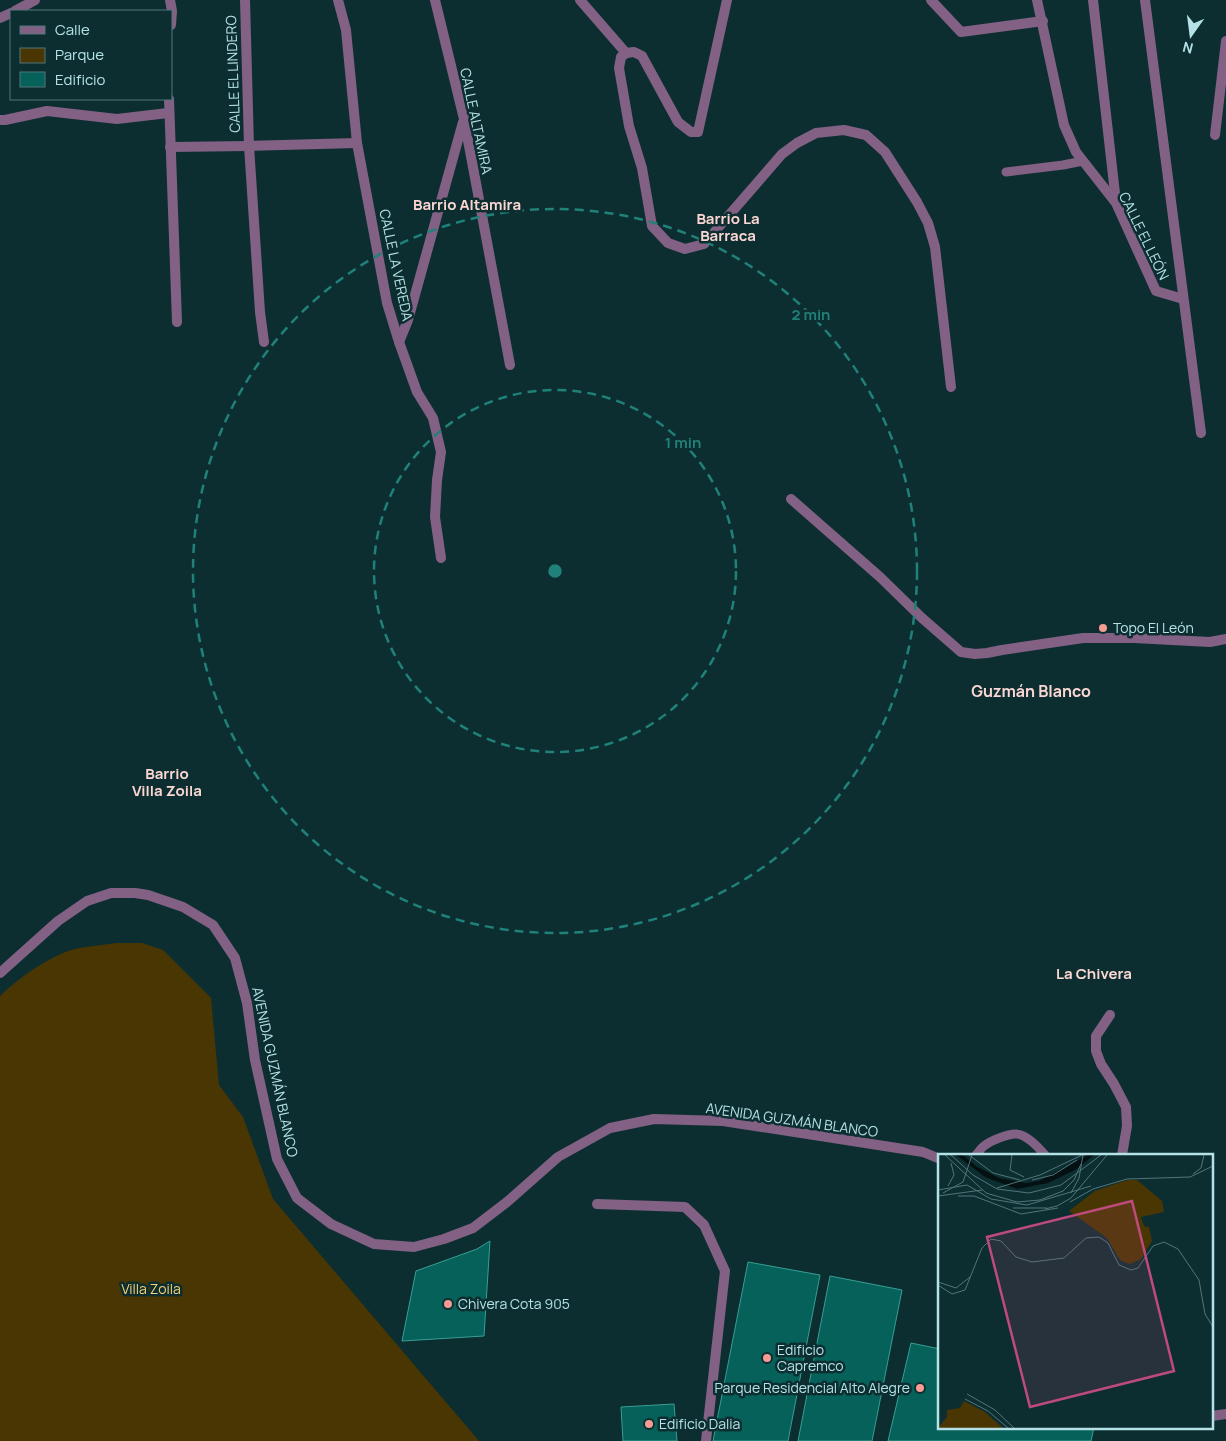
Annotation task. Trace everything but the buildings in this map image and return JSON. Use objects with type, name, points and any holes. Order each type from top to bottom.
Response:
[{"type":"street","points":[[17,10],[35,0]]},
{"type":"street","name":"CALLE EL LINDERO","points":[[245,0],[249,146],[260,312],[264,342]]},
{"type":"street","name":"CALLE LA VEREDA","points":[[338,0],[346,30],[357,143],[387,304],[417,392],[434,418],[441,452],[435,517],[442,558]]},
{"type":"street","name":"CALLE ALTAMIRA","points":[[435,0],[464,119],[510,366]]},
{"type":"street","points":[[580,0],[626,53]]},
{"type":"street","points":[[727,0],[698,132],[690,132],[678,122],[642,56],[634,52],[626,53],[621,57],[619,68],[629,126],[642,168],[652,226],[668,242],[685,249],[704,244],[782,154],[797,143],[816,133],[844,130],[866,135],[884,152],[917,202],[928,223],[935,247],[951,387]]},
{"type":"street","points":[[931,0],[961,32],[1043,20]]},
{"type":"street","name":"CALLE EL LEÓN","points":[[1037,0],[1043,20],[1064,125],[1076,152],[1116,203],[1156,291],[1184,299]]},
{"type":"street","points":[[1093,0],[1116,203]]},
{"type":"street","points":[[1146,0],[1201,433]]},
{"type":"street","points":[[1216,135],[1226,41]]},
{"type":"street","points":[[169,100],[177,322]]},
{"type":"street","points":[[0,120],[47,111],[118,119],[168,113]]},
{"type":"street","points":[[399,342],[408,320],[464,119]]},
{"type":"street","points":[[170,147],[357,143]]},
{"type":"street","points":[[791,499],[880,577],[922,618],[961,652],[988,653],[1083,638],[1134,638],[1210,642],[1226,639]]},
{"type":"street","name":"AVENIDA GUZMÁN BLANCO","points":[[0,973],[58,921],[87,901],[111,893],[148,895],[183,907],[213,925],[235,958],[247,1003],[255,1060],[277,1159],[296,1198],[331,1224],[374,1244],[414,1247],[444,1239],[473,1228],[507,1202],[558,1157],[610,1128],[654,1119],[723,1121],[923,1152],[938,1157]]},
{"type":"street","points":[[1110,1015],[1096,1036],[1096,1051],[1100,1064],[1114,1084],[1126,1107],[1127,1126],[1122,1154]]},
{"type":"street","points":[[597,1204],[685,1208],[704,1225],[725,1271],[706,1441]]},
{"type":"lane","points":[[1006,172],[1083,161]]},
{"type":"lane","points":[[977,1154],[983,1146],[993,1140],[1017,1134],[1033,1142],[1044,1154]]},
{"type":"green space","name":"Villa Zoila","points":[[117,943],[142,943],[163,950],[211,998],[219,1085],[243,1117],[273,1199],[479,1441],[0,1441],[0,996],[25,975],[65,952]]},
{"type":"place","name":"Topo El León","points":[[1103,628]]},
{"type":"place","name":"Chivera Cota 905","points":[[448,1304]]},
{"type":"place","name":"Edificio Capremco","points":[[767,1358]]},
{"type":"place","name":"Parque Residencial Alto Alegre","points":[[920,1388]]},
{"type":"place","name":"Edificio Dalia","points":[[649,1424]]},
{"type":"district","name":"Barrio Altamira","points":[[467,205]]},
{"type":"district","name":"Barrio La Barraca","points":[[728,228]]},
{"type":"district","name":"Guzmán Blanco","points":[[1031,691]]},
{"type":"district","name":"Barrio Villa Zoila","points":[[167,782]]},
{"type":"district","name":"La Chivera","points":[[1094,974]]}]
